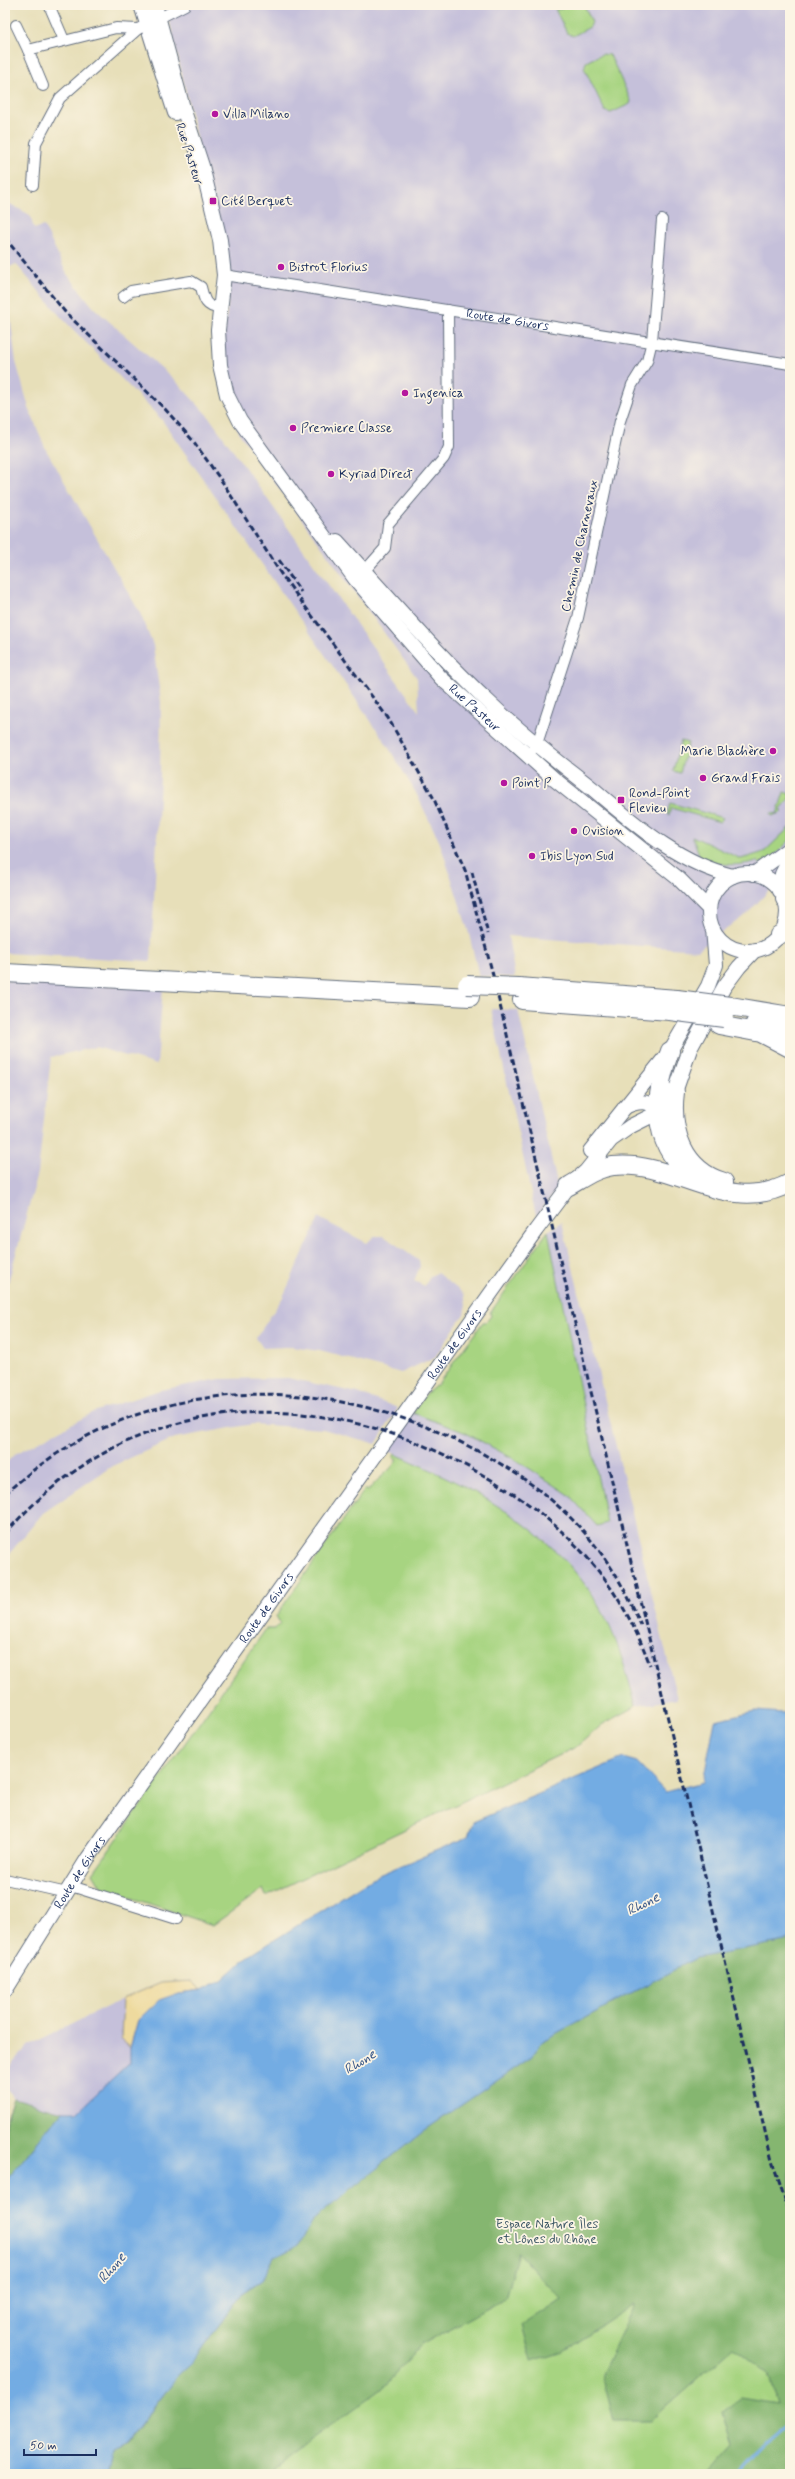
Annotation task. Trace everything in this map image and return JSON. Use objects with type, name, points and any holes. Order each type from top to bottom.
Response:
[{"type":"highway","points":[[5,960],[520,994],[672,1009],[725,1016],[790,1029]]},
{"type":"highway","points":[[5,973],[397,987]]},
{"type":"highway","points":[[520,994],[649,1008],[672,1009]]},
{"type":"highway","points":[[725,1016],[790,1016]]},
{"type":"highway","points":[[725,1016],[790,1048]]},
{"type":"highway","points":[[670,1051],[660,1076],[658,1109],[660,1130],[670,1154],[683,1169],[704,1184]]},
{"type":"highway","points":[[675,1092],[673,1112],[675,1128],[679,1141],[688,1158],[697,1167],[714,1178],[735,1184],[750,1185],[768,1183],[790,1173]]},
{"type":"highway","points":[[569,1186],[597,1170],[621,1166],[643,1168],[704,1184],[729,1193],[752,1194],[774,1190],[790,1183]]},
{"type":"main road","name":"Rue Pasteur","points":[[141,5],[142,27],[204,203],[219,308],[220,365],[227,395],[240,421],[275,471],[441,678],[532,750],[615,807],[675,851],[706,869],[732,876]]},
{"type":"main road","name":"Rue Pasteur","points":[[157,11],[183,108],[212,201],[224,275],[219,308]]},
{"type":"main road","name":"Rue Pasteur","points":[[532,750],[593,812],[679,879],[709,909]]},
{"type":"main road","points":[[754,874],[790,848]]},
{"type":"main road","points":[[713,929],[720,940],[730,947],[742,950],[754,950],[771,944],[785,933],[785,897],[782,874],[790,858]]},
{"type":"main road","points":[[569,1186],[577,1169],[670,1051],[715,971],[717,959],[709,909],[716,889],[732,876],[754,874],[766,878],[785,897]]},
{"type":"main road","points":[[569,1186],[586,1171],[611,1140],[631,1126],[653,1114],[675,1092],[690,1049],[724,987],[754,950]]},
{"type":"main road","points":[[625,1107],[643,1101],[650,1103],[658,1109],[675,1128]]},
{"type":"main road","name":"Route de Givors","points":[[7,1984],[69,1889],[174,1737],[569,1186]]},
{"type":"street","points":[[49,5],[64,40]]},
{"type":"street","points":[[33,185],[36,143],[60,98],[142,27],[157,11],[186,5]]},
{"type":"street","points":[[16,25],[44,86]]},
{"type":"street","points":[[28,50],[116,28],[142,27]]},
{"type":"street","name":"Chemin de Charnevaux","points":[[532,750],[578,618],[620,421],[632,385],[647,361],[652,341],[662,220]]},
{"type":"street","name":"Route de Givors","points":[[224,275],[652,341],[790,364]]},
{"type":"street","points":[[123,297],[131,291],[191,281],[201,287],[204,302],[212,307],[219,308]]},
{"type":"street","points":[[360,576],[385,548],[388,524],[444,458],[449,447],[448,310]]},
{"type":"street","points":[[5,1879],[69,1889],[176,1919]]},
{"type":"shaded area","points":[[166,5],[790,5],[790,868],[748,913],[698,950],[508,936],[515,977],[479,976],[468,930],[440,843],[416,793],[384,740],[162,420],[61,317],[16,264],[5,269],[5,201],[30,215],[34,229],[44,226],[67,274],[94,308],[176,381],[209,417],[419,712],[417,678],[239,433],[220,375],[230,283]]},
{"type":"shaded area","points":[[5,275],[16,362],[29,408],[45,448],[140,613],[153,645],[161,702],[160,778],[151,961],[5,953]]},
{"type":"shaded area","points":[[5,980],[163,988],[157,1065],[96,1047],[51,1057],[38,1173],[5,1294]]},
{"type":"shaded area","points":[[491,1009],[518,1010],[558,1188],[536,1216]]},
{"type":"shaded area","points":[[319,1218],[367,1243],[374,1236],[384,1236],[419,1261],[420,1266],[414,1281],[425,1286],[430,1276],[437,1273],[464,1294],[466,1304],[464,1314],[435,1357],[401,1373],[320,1351],[291,1347],[263,1348],[256,1338],[283,1297]]},
{"type":"shaded area","points":[[562,1222],[677,1699],[636,1706],[616,1642],[599,1605],[546,1541],[473,1491],[387,1450],[413,1413],[466,1433],[521,1463],[568,1494],[597,1526],[606,1523],[548,1231]]},
{"type":"shaded area","points":[[288,1378],[358,1393],[398,1408],[376,1444],[323,1429],[253,1424],[175,1438],[112,1466],[43,1513],[5,1559],[5,1464],[15,1454],[96,1411],[160,1390],[220,1379]]},
{"type":"shaded area","points":[[123,1999],[121,2038],[130,2048],[130,2062],[77,2112],[62,2112],[14,2098],[5,2088],[5,2080],[11,2064],[29,2045]]},
{"type":"green space","points":[[560,5],[584,5],[592,22],[590,27],[573,36],[567,33],[555,9],[562,9]]},
{"type":"green space","points":[[602,54],[610,55],[631,101],[630,104],[611,113],[605,111],[584,68],[586,62]]},
{"type":"green space","points":[[681,741],[688,743],[680,773],[673,771]]},
{"type":"green space","points":[[784,792],[790,794],[790,798],[780,810],[782,812],[777,814]]},
{"type":"green space","points":[[670,803],[723,818],[720,822],[671,808],[669,815],[667,814]]},
{"type":"green space","points":[[790,827],[790,840],[771,859],[760,864],[757,861],[728,865],[707,860],[700,857],[692,836],[741,859],[764,852]]},
{"type":"green space","points":[[548,1231],[607,1523],[597,1526],[568,1494],[521,1463],[466,1433],[413,1413],[427,1393],[438,1384],[483,1322],[486,1322],[491,1316],[490,1313]]},
{"type":"green space","points":[[395,1454],[482,1496],[509,1513],[535,1532],[580,1577],[598,1604],[611,1628],[636,1706],[603,1724],[576,1747],[266,1896],[263,1889],[213,1925],[102,1888],[93,1873],[266,1629],[275,1629],[280,1623],[276,1616],[365,1489],[368,1491],[394,1465],[397,1460],[393,1458]]},
{"type":"green space","name":"Espace Nature Îles et Lônes du Rhône","points":[[790,1871],[790,2474],[5,2474],[5,2417]]},
{"type":"green space","points":[[790,1940],[790,2474],[706,2474],[733,2444],[723,2413],[740,2398],[777,2404],[768,2373],[734,2347],[650,2421],[614,2421],[602,2374],[635,2303],[563,2351],[532,2361],[522,2325],[561,2299],[518,2252],[505,2298],[421,2345],[382,2389],[262,2474],[107,2474],[112,2450],[128,2443],[178,2375],[191,2363],[243,2292],[262,2280],[274,2257],[298,2246],[310,2221],[425,2130],[530,2058],[544,2040],[696,1958]]},
{"type":"green space","points":[[14,2098],[62,2112],[5,2182],[5,2123]]},
{"type":"sand","points":[[191,1981],[202,1990],[179,1993],[138,2020],[130,2048],[121,2038],[123,1999],[160,1983]]},
{"type":"water","name":"Rhone","points":[[790,1710],[790,1940],[696,1958],[544,2040],[530,2058],[425,2130],[311,2221],[298,2246],[274,2257],[262,2280],[243,2292],[191,2363],[178,2375],[127,2443],[112,2450],[107,2474],[5,2474],[5,2182],[62,2112],[77,2112],[130,2062],[130,2048],[138,2020],[159,2000],[179,1993],[202,1990],[222,1980],[246,1958],[374,1877],[468,1837],[473,1822],[623,1758],[637,1762],[665,1792],[703,1782],[715,1720],[756,1711],[783,1713]]},
{"type":"waterway","points":[[740,2474],[767,2444],[790,2424]]},
{"type":"railway","points":[[5,238],[65,312],[165,409],[194,442],[223,483],[281,574],[388,718],[433,797],[465,870],[492,971],[772,2161],[790,2214]]},
{"type":"railway","points":[[279,560],[301,592]]},
{"type":"railway","points":[[472,872],[488,934]]},
{"type":"railway","points":[[5,1494],[55,1455],[108,1426],[164,1407],[222,1396],[280,1395],[340,1402],[398,1417],[456,1440],[487,1456],[543,1493],[567,1514],[589,1538],[608,1564],[626,1593],[641,1625]]},
{"type":"railway","points":[[5,1534],[54,1486],[108,1451],[166,1427],[225,1414],[287,1413],[349,1422],[411,1441],[472,1469],[503,1487],[531,1506],[557,1527],[580,1550],[601,1575],[620,1602],[636,1632],[650,1665]]},
{"type":"place","name":"Villa Milano","points":[[215,114]]},
{"type":"place","name":"Cité Berquet","points":[[213,201]]},
{"type":"place","name":"Bistrot Florius","points":[[281,267]]},
{"type":"place","name":"Ingenica","points":[[405,393]]},
{"type":"place","name":"Premiere Classe","points":[[293,428]]},
{"type":"place","name":"Kyriad Direct","points":[[331,474]]},
{"type":"place","name":"Marie Blachère","points":[[773,751]]},
{"type":"place","name":"Grand Frais","points":[[703,778]]},
{"type":"place","name":"Point P","points":[[504,783]]},
{"type":"place","name":"Rond-Point Flevieu","points":[[621,800]]},
{"type":"place","name":"Ovision","points":[[574,831]]},
{"type":"place","name":"Ibis Lyon Sud","points":[[532,856]]}]
